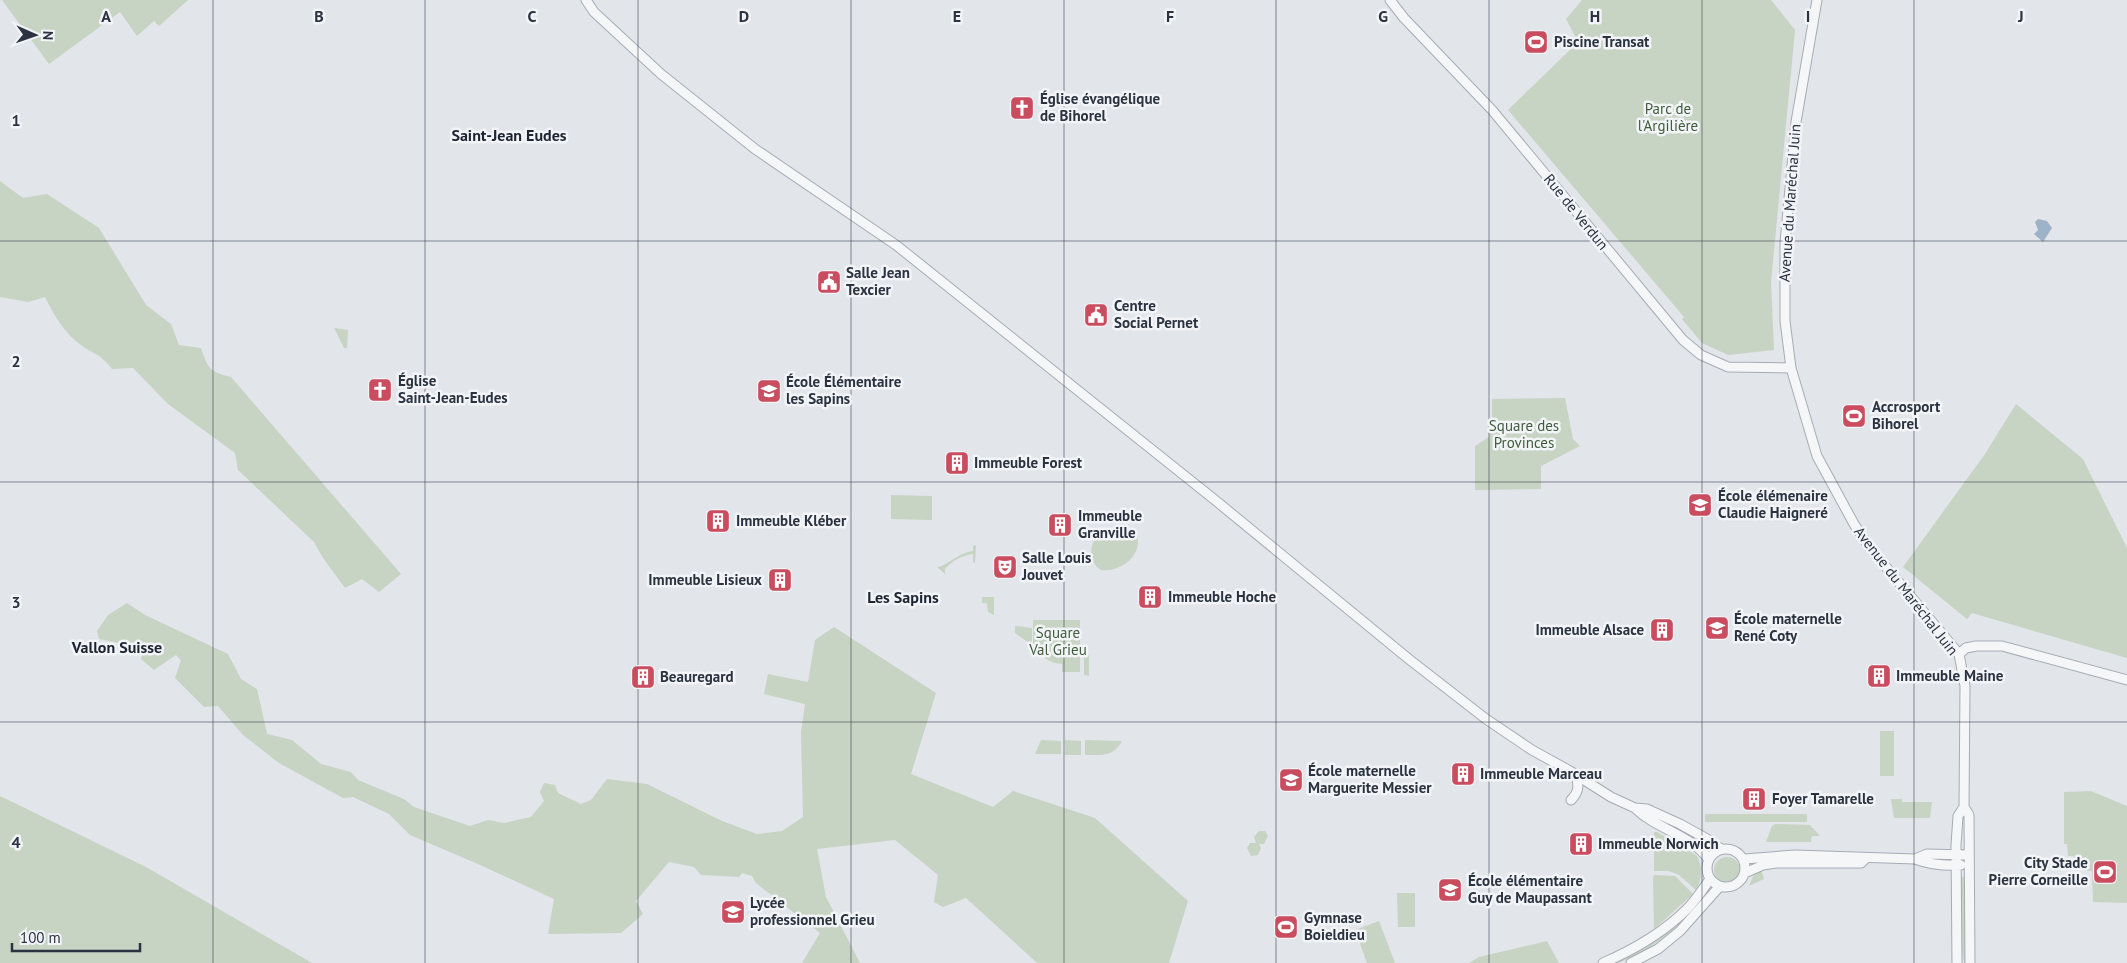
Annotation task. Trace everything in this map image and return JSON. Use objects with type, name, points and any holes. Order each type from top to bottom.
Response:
[{"type":"street","points":[[586,0],[594,12],[661,74],[755,149],[896,245],[1215,500],[1402,654],[1486,718],[1532,750],[1611,797],[1635,808],[1644,816],[1695,846],[1709,860]]},
{"type":"street","name":"Rue de Verdun","points":[[1390,0],[1404,18],[1492,110],[1683,340],[1701,355],[1728,367],[1791,368]]},
{"type":"street","name":"Avenue du Maréchal Juin","points":[[1817,0],[1796,122],[1785,243],[1785,321],[1791,368],[1817,456],[1849,516],[1870,548],[1959,654],[1965,686],[1964,807],[1969,815],[1970,963]]},
{"type":"street","points":[[1959,654],[1966,648],[1976,646],[2002,646],[2127,680]]},
{"type":"street","points":[[1571,800],[1578,792],[1576,775]]},
{"type":"street","name":"Avenue du Maréchal Juin","points":[[1957,963],[1956,854],[1958,816],[1964,807]]},
{"type":"street","points":[[1635,808],[1647,809],[1680,824],[1707,839],[1720,849],[1735,851],[1746,863],[1745,873],[1740,882],[1734,886],[1720,886],[1710,879],[1707,871],[1709,860],[1720,849]]},
{"type":"street","points":[[1915,859],[1927,854],[1969,855]]},
{"type":"street","points":[[1744,859],[1795,855],[1860,856],[1866,858],[1915,859],[1926,863],[1969,865]]},
{"type":"street","points":[[1745,873],[1763,865],[1776,863],[1861,863],[1866,858]]},
{"type":"street","points":[[1602,963],[1626,953],[1660,931],[1686,909],[1710,879]]},
{"type":"street","points":[[1631,963],[1658,949],[1680,931],[1720,886]]},
{"type":"green space","points":[[2,0],[188,0],[159,26],[154,21],[137,36],[120,12],[49,64]]},
{"type":"green space","name":"Parc de l'Argilière","points":[[1582,0],[1771,0],[1795,30],[1771,282],[1774,350],[1728,355],[1702,343],[1682,319],[1684,317],[1508,110],[1578,42],[1566,19]]},
{"type":"green space","points":[[0,181],[23,198],[47,194],[99,228],[146,305],[171,324],[179,345],[201,348],[208,365],[214,371],[231,377],[401,574],[379,592],[362,579],[345,588],[314,542],[238,470],[235,453],[168,404],[133,368],[112,369],[100,357],[75,340],[60,323],[45,297],[28,302],[0,297]]},
{"type":"green space","points":[[334,328],[348,330],[347,348],[344,348]]},
{"type":"green space","name":"Square des Provinces","points":[[1565,398],[1573,439],[1580,446],[1541,466],[1541,489],[1475,490],[1475,446],[1489,437],[1488,421],[1492,421],[1492,399]]},
{"type":"green space","points":[[2016,404],[2083,459],[2127,548],[2127,658],[1972,613],[1967,619],[1903,567],[1985,454]]},
{"type":"green space","points":[[891,495],[932,496],[932,520],[891,519]]},
{"type":"green space","points":[[1110,529],[1132,530],[1136,532],[1137,548],[1123,565],[1109,570],[1101,570],[1093,562],[1092,546],[1101,532],[1105,535],[1109,534]]},
{"type":"green space","points":[[976,545],[975,563],[973,562],[973,554],[954,561],[945,569],[945,574],[937,567],[962,554],[973,551],[973,546]]},
{"type":"green space","points":[[982,597],[994,597],[994,615],[988,612],[987,603],[982,603]]},
{"type":"green space","points":[[127,603],[145,615],[228,654],[241,679],[257,689],[267,734],[292,740],[321,764],[351,772],[358,780],[404,799],[414,807],[470,826],[488,820],[504,823],[531,817],[544,801],[540,792],[544,783],[555,785],[558,793],[581,804],[591,800],[607,779],[647,784],[722,821],[757,834],[782,831],[803,817],[801,732],[805,704],[764,694],[768,674],[808,682],[815,640],[834,627],[936,693],[911,774],[993,807],[1013,791],[1095,818],[1188,901],[1169,963],[1037,963],[966,898],[943,907],[934,902],[938,875],[895,840],[817,849],[826,897],[860,963],[802,963],[820,933],[756,883],[752,876],[742,873],[739,877],[701,875],[694,867],[669,862],[636,901],[643,914],[621,933],[548,934],[554,899],[410,835],[389,814],[353,797],[343,798],[279,763],[243,735],[218,706],[204,707],[175,678],[181,660],[176,655],[154,670],[141,659],[144,648],[99,639],[97,631],[108,615]]},
{"type":"green space","name":"Square Val Grieu","points":[[1033,620],[1080,620],[1080,672],[1062,672],[1062,664],[1049,661],[1036,650],[1033,646]]},
{"type":"green space","points":[[1015,626],[1032,628],[1032,645],[1015,633]]},
{"type":"green space","points":[[1084,655],[1089,655],[1089,676],[1084,675]]},
{"type":"green space","points":[[1880,731],[1894,731],[1894,776],[1880,776]]},
{"type":"green space","points":[[1041,740],[1061,741],[1061,754],[1035,754]]},
{"type":"green space","points":[[1065,740],[1081,741],[1081,755],[1065,755]]},
{"type":"green space","points":[[1085,740],[1122,741],[1115,750],[1106,754],[1085,755]]},
{"type":"green space","points":[[2091,791],[2127,806],[2127,903],[2093,902],[2092,871],[2083,870],[2081,861],[2073,856],[2068,856],[2067,844],[2064,844],[2064,792]]},
{"type":"green space","points":[[0,796],[146,867],[312,963],[0,963]]},
{"type":"green space","points":[[1891,799],[1902,799],[1902,802],[1932,802],[1930,818],[1894,818]]},
{"type":"green space","points":[[1705,814],[1807,814],[1807,822],[1705,822]]},
{"type":"green space","points":[[1775,824],[1810,825],[1820,836],[1812,836],[1811,842],[1766,842],[1772,826]]},
{"type":"green space","points":[[1259,831],[1265,831],[1268,836],[1264,844],[1259,844],[1261,848],[1258,855],[1251,856],[1247,848],[1250,843],[1256,843],[1254,837]]},
{"type":"green space","points":[[1654,832],[1696,855],[1700,863],[1701,872],[1700,882],[1696,890],[1679,875],[1669,871],[1654,871]]},
{"type":"green space","points":[[1727,857],[1736,861],[1740,870],[1736,879],[1727,883],[1718,879],[1714,870],[1718,861]]},
{"type":"green space","points":[[1761,869],[1764,879],[1749,886],[1754,874]]},
{"type":"green space","points":[[1655,875],[1675,876],[1693,894],[1654,929],[1653,877]]},
{"type":"green space","points":[[1961,877],[1966,877],[1966,963],[1964,963],[1961,944]]},
{"type":"green space","points":[[1397,893],[1415,893],[1415,927],[1398,927]]},
{"type":"green space","points":[[1699,900],[1702,902],[1695,910],[1661,939],[1635,956],[1613,963],[1655,941]]},
{"type":"green space","points":[[1379,921],[1395,963],[1367,963],[1355,930]]},
{"type":"green space","points":[[1547,941],[1559,963],[1469,963],[1479,957]]},
{"type":"water","points":[[2038,219],[2047,221],[2052,228],[2043,242],[2034,234],[2038,230],[2035,222]]},
{"type":"place","name":"Piscine Transat","points":[[1536,42]]},
{"type":"place","name":"Église évangélique de Bihorel","points":[[1022,108]]},
{"type":"place","name":"Salle Jean Texcier","points":[[829,282]]},
{"type":"place","name":"Centre Social Pernet","points":[[1096,315]]},
{"type":"place","name":"Église Saint-Jean-Eudes","points":[[380,390]]},
{"type":"place","name":"École Élémentaire les Sapins","points":[[769,391]]},
{"type":"place","name":"Accrosport Bihorel","points":[[1854,416]]},
{"type":"place","name":"Immeuble Forest","points":[[957,463]]},
{"type":"place","name":"École élémenaire Claudie Haigneré","points":[[1700,505]]},
{"type":"place","name":"Immeuble Kléber","points":[[718,521]]},
{"type":"place","name":"Immeuble Granville","points":[[1060,525]]},
{"type":"place","name":"Salle Louis Jouvet","points":[[1005,567]]},
{"type":"place","name":"Immeuble Lisieux","points":[[780,580]]},
{"type":"place","name":"Immeuble Hoche","points":[[1150,597]]},
{"type":"place","name":"École maternelle René Coty","points":[[1717,628]]},
{"type":"place","name":"Immeuble Alsace","points":[[1662,630]]},
{"type":"place","name":"Immeuble Maine","points":[[1879,676]]},
{"type":"place","name":"Beauregard","points":[[643,677]]},
{"type":"place","name":"Immeuble Marceau","points":[[1463,774]]},
{"type":"place","name":"École maternelle Marguerite Messier","points":[[1291,780]]},
{"type":"place","name":"Foyer Tamarelle","points":[[1754,799]]},
{"type":"place","name":"Immeuble Norwich","points":[[1581,844]]},
{"type":"place","name":"City Stade Pierre Corneille","points":[[2105,872]]},
{"type":"place","name":"École élémentaire Guy de Maupassant","points":[[1450,890]]},
{"type":"place","name":"Lycée professionnel Grieu","points":[[733,912]]},
{"type":"place","name":"Gymnase Boieldieu","points":[[1286,927]]},
{"type":"district","name":"Saint-Jean Eudes","points":[[509,135]]},
{"type":"district","name":"Les Sapins","points":[[903,597]]},
{"type":"district","name":"Vallon Suisse","points":[[117,647]]}]
